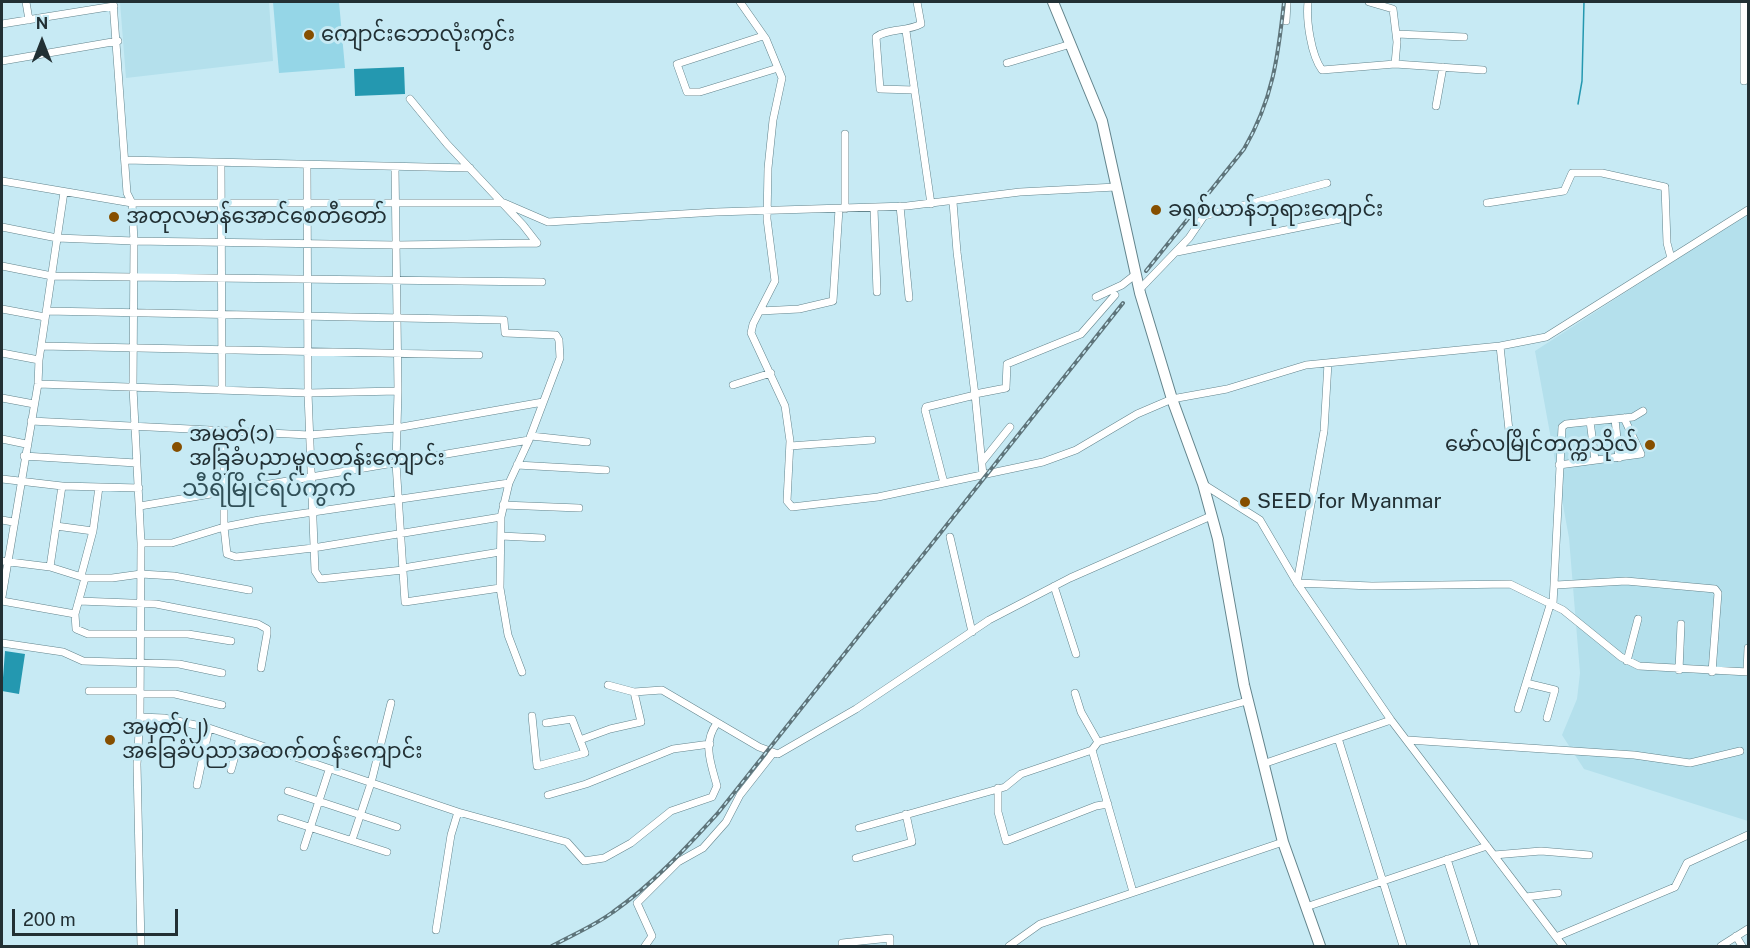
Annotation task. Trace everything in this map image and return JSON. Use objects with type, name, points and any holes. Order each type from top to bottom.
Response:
[{"type":"highway","points":[[1053,2],[1102,120],[1139,290],[1172,399],[1203,484],[1218,539],[1247,701],[1283,842],[1320,946]]},
{"type":"street","points":[[26,2],[29,20]]},
{"type":"street","points":[[740,2],[763,36],[782,78],[780,95],[772,120],[768,211],[776,281],[751,333],[785,406],[790,446],[787,501],[792,507],[859,500],[1043,462],[1076,450],[1137,414],[1172,399],[1227,389],[1306,365],[1500,346],[1546,337],[1749,210]]},
{"type":"street","points":[[914,90],[880,89],[876,37],[879,34],[906,31],[921,24],[917,2]]},
{"type":"street","points":[[1286,21],[1287,2]]},
{"type":"street","points":[[1308,2],[1306,21],[1316,58],[1322,70],[1395,64],[1483,70]]},
{"type":"street","points":[[1369,2],[1393,9],[1396,34],[1395,64]]},
{"type":"street","points":[[1744,2],[1745,76]]},
{"type":"street","points":[[2,24],[114,4],[127,193],[132,203],[134,241],[133,387],[141,543],[140,717],[137,764],[141,946]]},
{"type":"street","points":[[906,31],[931,204]]},
{"type":"street","points":[[1396,34],[1464,37]]},
{"type":"street","points":[[763,36],[677,64],[687,92],[700,92],[778,68]]},
{"type":"street","points":[[2,61],[118,41]]},
{"type":"street","points":[[1007,63],[1071,44]]},
{"type":"street","points":[[1436,106],[1443,67]]},
{"type":"street","points":[[2,227],[57,238],[134,241],[396,245],[537,243],[504,203],[447,144],[410,99]]},
{"type":"street","points":[[760,311],[799,309],[833,301],[842,209],[845,134]]},
{"type":"street","points":[[125,160],[470,168]]},
{"type":"street","points":[[221,163],[222,390]]},
{"type":"street","points":[[307,165],[308,393],[315,571],[320,579],[403,569],[500,552]]},
{"type":"street","points":[[395,167],[399,391],[396,463],[405,602],[500,588]]},
{"type":"street","points":[[1487,203],[1564,191],[1572,173],[1602,173],[1665,187],[1666,243],[1671,258]]},
{"type":"street","points":[[2,181],[132,203],[504,203],[548,222],[874,208],[954,202],[1020,192],[1116,188]]},
{"type":"street","points":[[1139,290],[1177,252],[1204,216],[1327,183]]},
{"type":"street","points":[[64,192],[39,360],[38,384],[4,561],[2,599],[75,614]]},
{"type":"street","points":[[954,202],[957,252],[983,475]]},
{"type":"street","points":[[900,206],[909,298]]},
{"type":"street","points":[[874,208],[877,292]]},
{"type":"street","points":[[1177,252],[1350,217]]},
{"type":"street","points":[[2,266],[51,276],[542,282]]},
{"type":"street","points":[[1096,297],[1122,285],[1136,274]]},
{"type":"street","points":[[944,483],[926,407],[1006,388],[1007,364],[1081,334],[1115,295]]},
{"type":"street","points":[[2,309],[46,314],[223,314],[504,320],[505,333],[556,335],[559,340],[560,358],[502,505],[500,588],[508,635],[522,672]]},
{"type":"street","points":[[41,346],[479,355]]},
{"type":"street","points":[[1500,346],[1511,449]]},
{"type":"street","points":[[2,353],[39,360]]},
{"type":"street","points":[[1297,583],[1324,431],[1328,363]]},
{"type":"street","points":[[733,385],[771,373]]},
{"type":"street","points":[[38,384],[308,393],[399,391]]},
{"type":"street","points":[[2,398],[34,404]]},
{"type":"street","points":[[31,421],[309,435],[396,428],[543,402]]},
{"type":"street","points":[[1518,709],[1556,585],[1562,427],[1566,424],[1633,417],[1643,411]]},
{"type":"street","points":[[1559,465],[1619,458],[1641,452],[1624,418]]},
{"type":"street","points":[[1615,419],[1619,458]]},
{"type":"street","points":[[1590,421],[1595,460]]},
{"type":"street","points":[[982,462],[1010,427]]},
{"type":"street","points":[[224,431],[226,554],[236,557],[313,548],[501,517]]},
{"type":"street","points":[[140,506],[530,438],[587,441]]},
{"type":"street","points":[[2,440],[26,444]]},
{"type":"street","points":[[790,446],[872,440]]},
{"type":"street","points":[[24,456],[136,463]]},
{"type":"street","points":[[518,465],[606,470]]},
{"type":"street","points":[[2,479],[62,486],[139,488]]},
{"type":"street","points":[[141,543],[172,543],[224,527],[399,498],[509,483]]},
{"type":"street","points":[[1203,484],[1260,520],[1297,583],[1391,720],[1563,946]]},
{"type":"street","points":[[50,567],[62,486]]},
{"type":"street","points":[[99,487],[93,531],[75,614],[76,629],[88,633],[188,634],[231,641]]},
{"type":"street","points":[[502,505],[579,508]]},
{"type":"street","points":[[608,685],[634,692],[662,690],[773,753],[786,752],[972,632],[1054,586],[1211,516]]},
{"type":"street","points":[[2,520],[13,522]]},
{"type":"street","points":[[56,526],[93,531]]},
{"type":"street","points":[[501,536],[542,538]]},
{"type":"street","points":[[951,537],[972,632]]},
{"type":"street","points":[[4,561],[50,567],[83,577],[112,578],[141,574],[174,576],[249,590]]},
{"type":"street","points":[[1556,585],[1626,581],[1715,588],[1718,593],[1712,672]]},
{"type":"street","points":[[1297,583],[1372,586],[1510,584],[1552,603],[1627,661],[1645,668],[1748,672],[1749,648]]},
{"type":"street","points":[[1054,586],[1076,654]]},
{"type":"street","points":[[79,601],[156,604],[231,617],[265,627],[267,634],[261,668]]},
{"type":"street","points":[[1627,661],[1638,619]]},
{"type":"street","points":[[1679,670],[1681,624]]},
{"type":"street","points":[[2,643],[63,652],[83,661],[188,665],[222,673]]},
{"type":"street","points":[[1526,683],[1555,690],[1548,718]]},
{"type":"street","points":[[89,691],[175,694],[222,705]]},
{"type":"street","points":[[580,740],[610,729],[641,722],[634,692]]},
{"type":"street","points":[[1075,693],[1081,712],[1098,742]]},
{"type":"street","points":[[859,828],[1005,787],[1021,774],[1092,750],[1098,742],[1247,701]]},
{"type":"street","points":[[352,840],[371,783],[391,703]]},
{"type":"street","points":[[140,717],[164,718],[209,728],[458,812],[567,842],[584,861],[604,858],[631,843],[671,812],[712,797],[717,786],[708,753],[710,733],[717,723]]},
{"type":"street","points":[[532,717],[537,766],[585,753],[572,719],[546,723]]},
{"type":"street","points":[[1263,764],[1391,720]]},
{"type":"street","points":[[197,785],[209,728]]},
{"type":"street","points":[[231,770],[240,738]]},
{"type":"street","points":[[1338,738],[1403,946]]},
{"type":"street","points":[[1408,740],[1634,755],[1690,763],[1740,751]]},
{"type":"street","points":[[548,795],[586,784],[673,749],[710,744]]},
{"type":"street","points":[[1092,750],[1133,892]]},
{"type":"street","points":[[645,946],[652,936],[637,903],[678,862],[703,848],[726,822],[740,795],[773,753]]},
{"type":"street","points":[[304,847],[329,770]]},
{"type":"street","points":[[998,788],[998,812],[1006,841],[1096,806],[1108,804]]},
{"type":"street","points":[[288,791],[397,827]]},
{"type":"street","points":[[436,930],[451,835],[458,812]]},
{"type":"street","points":[[856,858],[912,842],[906,814]]},
{"type":"street","points":[[281,818],[387,852]]},
{"type":"street","points":[[1556,937],[1676,887],[1687,863],[1749,835]]},
{"type":"street","points":[[1009,946],[1040,924],[1283,842]]},
{"type":"street","points":[[1306,907],[1487,846]]},
{"type":"street","points":[[1494,855],[1541,851],[1589,855]]},
{"type":"street","points":[[1447,859],[1475,946]]},
{"type":"street","points":[[1526,897],[1558,893]]},
{"type":"street","points":[[1721,946],[1749,929]]},
{"type":"street","points":[[1736,936],[1742,946]]},
{"type":"street","points":[[842,946],[842,943],[890,939],[890,946]]},
{"type":"shaded area","points":[[120,2],[269,2],[273,61],[126,78]]},
{"type":"shaded area","name":"ကျောင်းဘောလုံးကွင်း","points":[[273,2],[339,2],[345,68],[279,73]]},
{"type":"shaded area","points":[[404,67],[405,94],[355,96],[354,69]]},
{"type":"shaded area","name":"မော်လမြိုင်တက္ကသိုလ်","points":[[1748,213],[1748,821],[1584,769],[1562,735],[1577,699],[1580,673],[1569,538],[1535,351]]},
{"type":"shaded area","points":[[5,651],[25,654],[19,694],[2,691]]},
{"type":"waterway","points":[[1578,104],[1582,81],[1584,2]]},
{"type":"railway","points":[[1146,271],[1244,149],[1254,131],[1273,77],[1284,2]]},
{"type":"railway","points":[[552,946],[598,922],[642,890],[718,813],[1123,303]]},
{"type":"place","name":"ကျောင်းဘောလုံးကွင်း","points":[[309,35]]},
{"type":"place","name":"ခရစ်ယာန်ဘုရားကျောင်း","points":[[1156,210]]},
{"type":"place","name":"အတုလမာန်အောင်စေတီတော်","points":[[114,217]]},
{"type":"place","name":"မော်လမြိုင်တက္ကသိုလ်","points":[[1650,445]]},
{"type":"place","name":"အမှတ်(၁) အခြခံပညာမူလတန်းကျောင်း","points":[[177,447]]},
{"type":"place","name":"SEED for Myanmar","points":[[1245,502]]},
{"type":"place","name":"အမှတ်(၂) အခြေခံပညာအထက်တန်းကျောင်း","points":[[110,740]]},
{"type":"district","name":"သီရိမြိုင်ရပ်ကွက်","points":[[269,489]]}]
